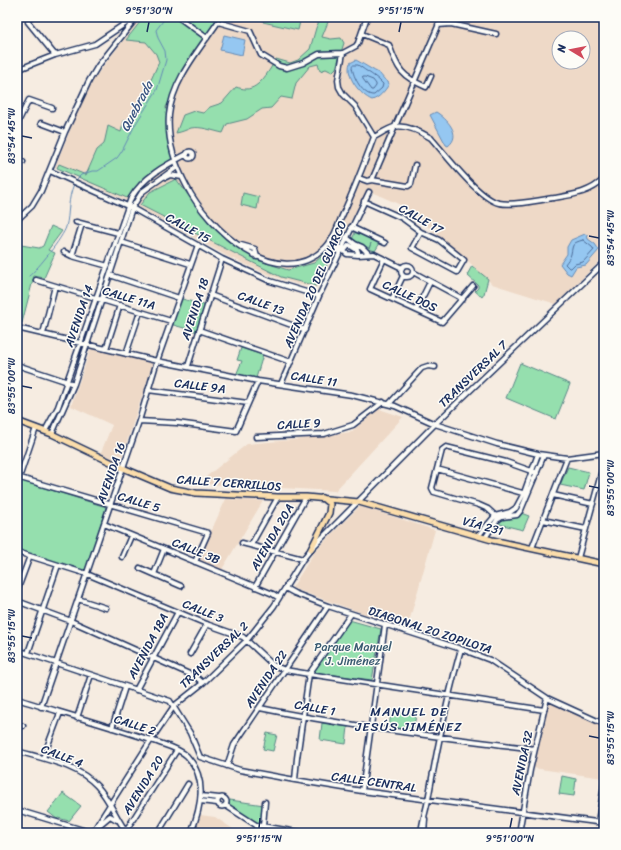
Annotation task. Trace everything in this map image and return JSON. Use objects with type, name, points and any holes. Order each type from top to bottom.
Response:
[{"type":"main road","name":"CALLE 7 CERRILLOS","points":[[17,421],[46,431],[123,468],[177,490],[196,493],[278,497],[306,496],[359,502]]},
{"type":"main road","points":[[311,550],[330,511],[330,504],[322,498]]},
{"type":"main road","name":"VÍA 231","points":[[359,502],[485,538],[604,564]]},
{"type":"street","points":[[17,70],[55,56],[95,44],[136,17]]},
{"type":"street","points":[[17,220],[37,199],[50,172],[65,132],[85,88],[98,66],[136,17]]},
{"type":"street","points":[[178,17],[208,38]]},
{"type":"street","points":[[367,17],[362,34],[356,46],[343,53],[333,54],[324,52],[303,63],[287,68],[279,66],[261,55],[251,33],[247,29],[218,22],[179,80],[172,98],[169,114],[169,125],[175,160],[182,177],[199,207],[209,220],[238,244],[255,248],[257,257],[289,265],[303,262],[316,256],[330,242],[359,178],[374,137],[394,127],[413,130],[431,138],[480,193],[499,203],[530,201],[581,193],[594,187],[604,179]]},
{"type":"street","points":[[372,180],[442,17]]},
{"type":"street","points":[[29,19],[55,56]]},
{"type":"street","points":[[438,25],[451,24],[496,34]]},
{"type":"street","points":[[362,34],[389,45],[398,68],[413,82],[426,87],[431,76]]},
{"type":"street","points":[[343,53],[338,87],[355,106],[374,137]]},
{"type":"street","points":[[17,123],[30,100],[52,108]]},
{"type":"street","points":[[41,123],[65,132]]},
{"type":"street","name":"AVENIDA 14","points":[[46,431],[68,382],[106,266],[127,206],[135,190],[146,179],[187,154]]},
{"type":"street","points":[[17,160],[23,162]]},
{"type":"street","points":[[359,178],[367,181],[372,180],[408,186],[411,184],[415,165]]},
{"type":"street","points":[[133,206],[142,192],[178,167]]},
{"type":"street","name":"CALLE 15","points":[[50,172],[127,206],[133,206],[222,259],[270,280],[319,296]]},
{"type":"street","points":[[133,206],[144,194],[170,175],[182,177]]},
{"type":"street","name":"AVENIDA 20 DEL GUARCO","points":[[281,384],[319,296],[342,251],[346,237],[369,192]]},
{"type":"street","name":"CALLE 17","points":[[364,201],[402,218],[420,232],[439,240],[464,260],[457,272],[412,248],[420,232]]},
{"type":"street","name":"AVENIDA 14","points":[[52,434],[74,384],[133,206]]},
{"type":"street","points":[[76,222],[118,233]]},
{"type":"street","points":[[72,256],[82,224]]},
{"type":"street","points":[[351,227],[385,243]]},
{"type":"street","points":[[346,237],[355,244],[367,250],[369,254]]},
{"type":"street","points":[[121,242],[190,264]]},
{"type":"street","points":[[330,242],[348,254],[374,254],[402,268]]},
{"type":"street","points":[[355,244],[357,255]]},
{"type":"street","name":"AVENIDA 16","points":[[41,707],[139,421],[178,298],[198,245]]},
{"type":"street","points":[[342,251],[349,245],[357,250]]},
{"type":"street","points":[[64,252],[72,256],[112,268]]},
{"type":"street","name":"AVENIDA 18","points":[[188,366],[222,259]]},
{"type":"street","name":"CALLE DOS","points":[[384,259],[370,289],[442,322],[463,299]]},
{"type":"street","name":"TRANSVERSAL 7","points":[[359,502],[435,424],[604,263]]},
{"type":"street","points":[[402,268],[406,265],[410,266],[413,272],[463,299],[473,286]]},
{"type":"street","points":[[402,268],[401,273],[404,276]]},
{"type":"street","points":[[404,276],[410,276],[413,272]]},
{"type":"street","points":[[110,275],[178,298]]},
{"type":"street","points":[[392,299],[404,276]]},
{"type":"street","name":"CALLE 11A","points":[[36,280],[171,321]]},
{"type":"street","points":[[416,310],[430,282]]},
{"type":"street","points":[[43,334],[55,286]]},
{"type":"street","name":"CALLE 13","points":[[210,295],[305,330]]},
{"type":"street","points":[[106,349],[120,305]]},
{"type":"street","points":[[126,354],[140,312]]},
{"type":"street","name":"CALLE 11","points":[[17,328],[158,361],[258,381],[352,395],[383,402],[435,424],[497,444],[538,454],[567,458],[604,453]]},
{"type":"street","points":[[199,330],[290,362]]},
{"type":"street","points":[[17,365],[74,384]]},
{"type":"street","points":[[389,404],[422,368],[428,366],[435,367]]},
{"type":"street","points":[[139,421],[177,423],[236,431],[258,381]]},
{"type":"street","name":"CALLE 9A","points":[[148,390],[248,403]]},
{"type":"street","name":"CALLE 9","points":[[256,437],[324,434],[353,425],[383,402]]},
{"type":"street","points":[[17,484],[36,428]]},
{"type":"street","points":[[499,519],[488,509],[479,505],[434,492],[433,490],[437,469],[442,450],[446,447],[506,462],[537,473]]},
{"type":"street","points":[[485,538],[499,519],[517,515],[521,510],[531,471],[538,454]]},
{"type":"street","points":[[478,536],[495,516],[514,510],[526,494],[544,455]]},
{"type":"street","points":[[532,548],[567,458]]},
{"type":"street","points":[[578,558],[604,463]]},
{"type":"street","points":[[437,469],[526,494]]},
{"type":"street","name":"CALLE 5","points":[[18,478],[208,533],[195,562]]},
{"type":"street","points":[[553,495],[593,504]]},
{"type":"street","name":"AVENIDA 20A","points":[[255,587],[306,496]]},
{"type":"street","points":[[251,545],[278,497]]},
{"type":"street","name":"TRANSVERSAL 2","points":[[91,831],[110,806],[174,706],[203,683],[247,640],[279,598],[303,559],[359,502]]},
{"type":"street","points":[[543,520],[586,529]]},
{"type":"street","name":"CALLE 3B","points":[[104,524],[273,594],[279,598]]},
{"type":"street","points":[[122,557],[131,536]]},
{"type":"street","points":[[242,543],[303,559]]},
{"type":"street","points":[[154,574],[164,549]]},
{"type":"street","name":"CALLE 3","points":[[17,552],[87,574],[206,624],[243,637],[273,665],[285,670],[544,710]]},
{"type":"street","points":[[17,591],[30,556]]},
{"type":"street","points":[[28,653],[58,565]]},
{"type":"street","points":[[140,568],[181,586]]},
{"type":"street","name":"DIAGONAL 20 ZOPILOTA","points":[[285,588],[328,606],[461,649],[495,662],[547,698],[604,724]]},
{"type":"street","points":[[78,599],[106,608]]},
{"type":"street","points":[[17,601],[71,621],[196,677],[203,683]]},
{"type":"street","name":"AVENIDA 22","points":[[226,766],[234,745],[328,606]]},
{"type":"street","name":"AVENIDA 18A","points":[[136,690],[178,612]]},
{"type":"street","points":[[295,780],[302,717],[309,674],[351,614]]},
{"type":"street","points":[[190,654],[206,624]]},
{"type":"street","points":[[362,791],[386,625]]},
{"type":"street","points":[[421,833],[440,737],[461,649]]},
{"type":"street","points":[[17,650],[170,701],[174,706]]},
{"type":"street","points":[[77,718],[91,675]]},
{"type":"street","points":[[112,728],[125,687]]},
{"type":"street","name":"AVENIDA 32","points":[[519,833],[530,770],[547,698]]},
{"type":"street","name":"CALLE 2","points":[[17,700],[151,740],[186,755],[196,769],[200,780],[201,796],[191,833]]},
{"type":"street","name":"CALLE CENTRAL","points":[[174,706],[190,733],[200,757],[226,766],[252,773],[362,791],[604,823]]},
{"type":"street","name":"CALLE 1","points":[[260,708],[302,717],[371,728],[535,748]]},
{"type":"street","points":[[42,758],[60,713]]},
{"type":"street","points":[[17,724],[23,726]]},
{"type":"street","name":"AVENIDA 20","points":[[126,832],[177,750]]},
{"type":"street","name":"CALLE 4","points":[[17,751],[71,768],[86,776],[98,787],[126,832]]},
{"type":"street","points":[[158,833],[188,784]]},
{"type":"street","points":[[598,822],[604,785]]},
{"type":"street","points":[[201,796],[225,798],[226,804],[256,825],[261,833]]},
{"type":"street","points":[[218,804],[219,798]]},
{"type":"street","points":[[200,801],[218,804],[221,806],[226,804]]},
{"type":"street","points":[[263,826],[265,802]]},
{"type":"street","points":[[17,810],[83,830],[91,831],[100,826],[107,817],[110,816],[119,821]]},
{"type":"street","points":[[424,833],[426,825],[425,817]]},
{"type":"street","points":[[256,825],[303,833]]},
{"type":"shaded area","points":[[141,17],[604,17],[604,257],[556,304],[492,284],[468,261],[405,207],[367,190],[316,288],[296,284],[270,275],[229,257],[129,202],[55,167],[77,113],[93,80]]},
{"type":"shaded area","points":[[91,348],[153,363],[119,465],[100,455],[112,425],[71,406]]},
{"type":"shaded area","points":[[379,409],[403,417],[335,491],[205,484],[207,476],[247,444],[303,439],[351,432]]},
{"type":"shaded area","points":[[226,499],[263,501],[221,571],[197,561]]},
{"type":"shaded area","points":[[360,506],[435,530],[407,629],[292,588],[315,551]]},
{"type":"shaded area","points":[[549,701],[604,726],[603,778],[533,768]]},
{"type":"shaded area","points":[[200,815],[215,817],[239,833],[195,833]]},
{"type":"green space","points":[[144,17],[219,17],[184,74],[166,107],[172,158],[127,198],[57,168],[59,164],[86,175],[97,150],[104,144],[108,126],[121,132],[124,121],[130,120],[145,93],[159,62],[156,54],[146,42],[126,40]]},
{"type":"green space","points":[[265,17],[301,17],[298,30],[263,22]]},
{"type":"green space","points":[[321,17],[330,17],[322,37],[331,39],[341,38],[344,43],[336,68],[332,72],[326,69],[320,71],[318,64],[310,66],[296,83],[292,99],[281,97],[271,108],[262,109],[247,119],[227,124],[223,133],[203,128],[191,128],[176,133],[183,115],[194,111],[203,113],[210,107],[222,103],[236,87],[246,89],[256,86],[264,78],[276,59],[290,63],[298,60],[310,49]]},
{"type":"green space","points":[[176,179],[208,221],[242,250],[266,263],[288,270],[314,263],[331,248],[336,247],[316,286],[281,277],[140,205],[150,192]]},
{"type":"green space","points":[[243,193],[259,197],[257,209],[241,205]]},
{"type":"green space","points":[[51,226],[62,231],[48,250],[55,253],[44,278],[34,276],[22,323],[17,322],[17,250],[21,245],[39,248],[43,246]]},
{"type":"green space","points":[[356,231],[380,243],[375,251],[369,249],[371,243],[369,248],[352,239]]},
{"type":"green space","points":[[472,266],[488,279],[482,297],[475,291],[478,288],[478,285],[467,275]]},
{"type":"green space","points":[[179,298],[207,306],[198,332],[170,324]]},
{"type":"green space","points":[[241,348],[263,355],[256,378],[236,375],[242,361],[237,360]]},
{"type":"green space","points":[[520,363],[570,384],[556,419],[506,398]]},
{"type":"green space","points":[[568,467],[589,472],[584,490],[560,485]]},
{"type":"green space","points":[[22,481],[106,507],[86,572],[17,550],[17,495]]},
{"type":"green space","points":[[521,513],[529,516],[523,530],[499,524],[502,520],[515,518]]},
{"type":"green space","name":"Parque Manuel J. Jiménez","points":[[349,620],[381,629],[372,680],[311,672]]},
{"type":"green space","points":[[391,711],[416,715],[413,732],[389,729]]},
{"type":"green space","points":[[322,723],[348,727],[346,744],[320,740]]},
{"type":"green space","points":[[267,733],[277,735],[273,751],[263,749]]},
{"type":"green space","points":[[562,776],[576,779],[574,796],[559,794]]},
{"type":"green space","points":[[63,793],[81,806],[69,821],[57,819],[48,812]]},
{"type":"green space","points":[[230,800],[264,805],[262,824],[253,821],[230,806]]},
{"type":"water","points":[[224,35],[245,40],[242,55],[220,50]]},
{"type":"water","points":[[356,60],[379,73],[388,82],[389,84],[386,89],[377,98],[372,100],[367,98],[358,90],[352,79],[349,68],[350,63]]},
{"type":"water","points":[[436,112],[448,122],[453,132],[454,137],[448,146],[446,145],[430,115]]},
{"type":"water","points":[[585,234],[599,250],[586,265],[576,267],[571,275],[567,273],[560,264],[567,254],[567,247],[571,240]]},
{"type":"waterway","name":"Quebrada","points":[[75,181],[81,175],[92,171],[98,171],[117,158],[135,125],[157,90],[166,60],[165,51],[158,38],[156,30],[166,17]]},
{"type":"waterway","points":[[29,276],[50,253],[64,232],[67,222],[70,195],[74,184]]},
{"type":"district","name":"MANUEL DE JESÚS JIMÉNEZ","points":[[409,718]]}]
